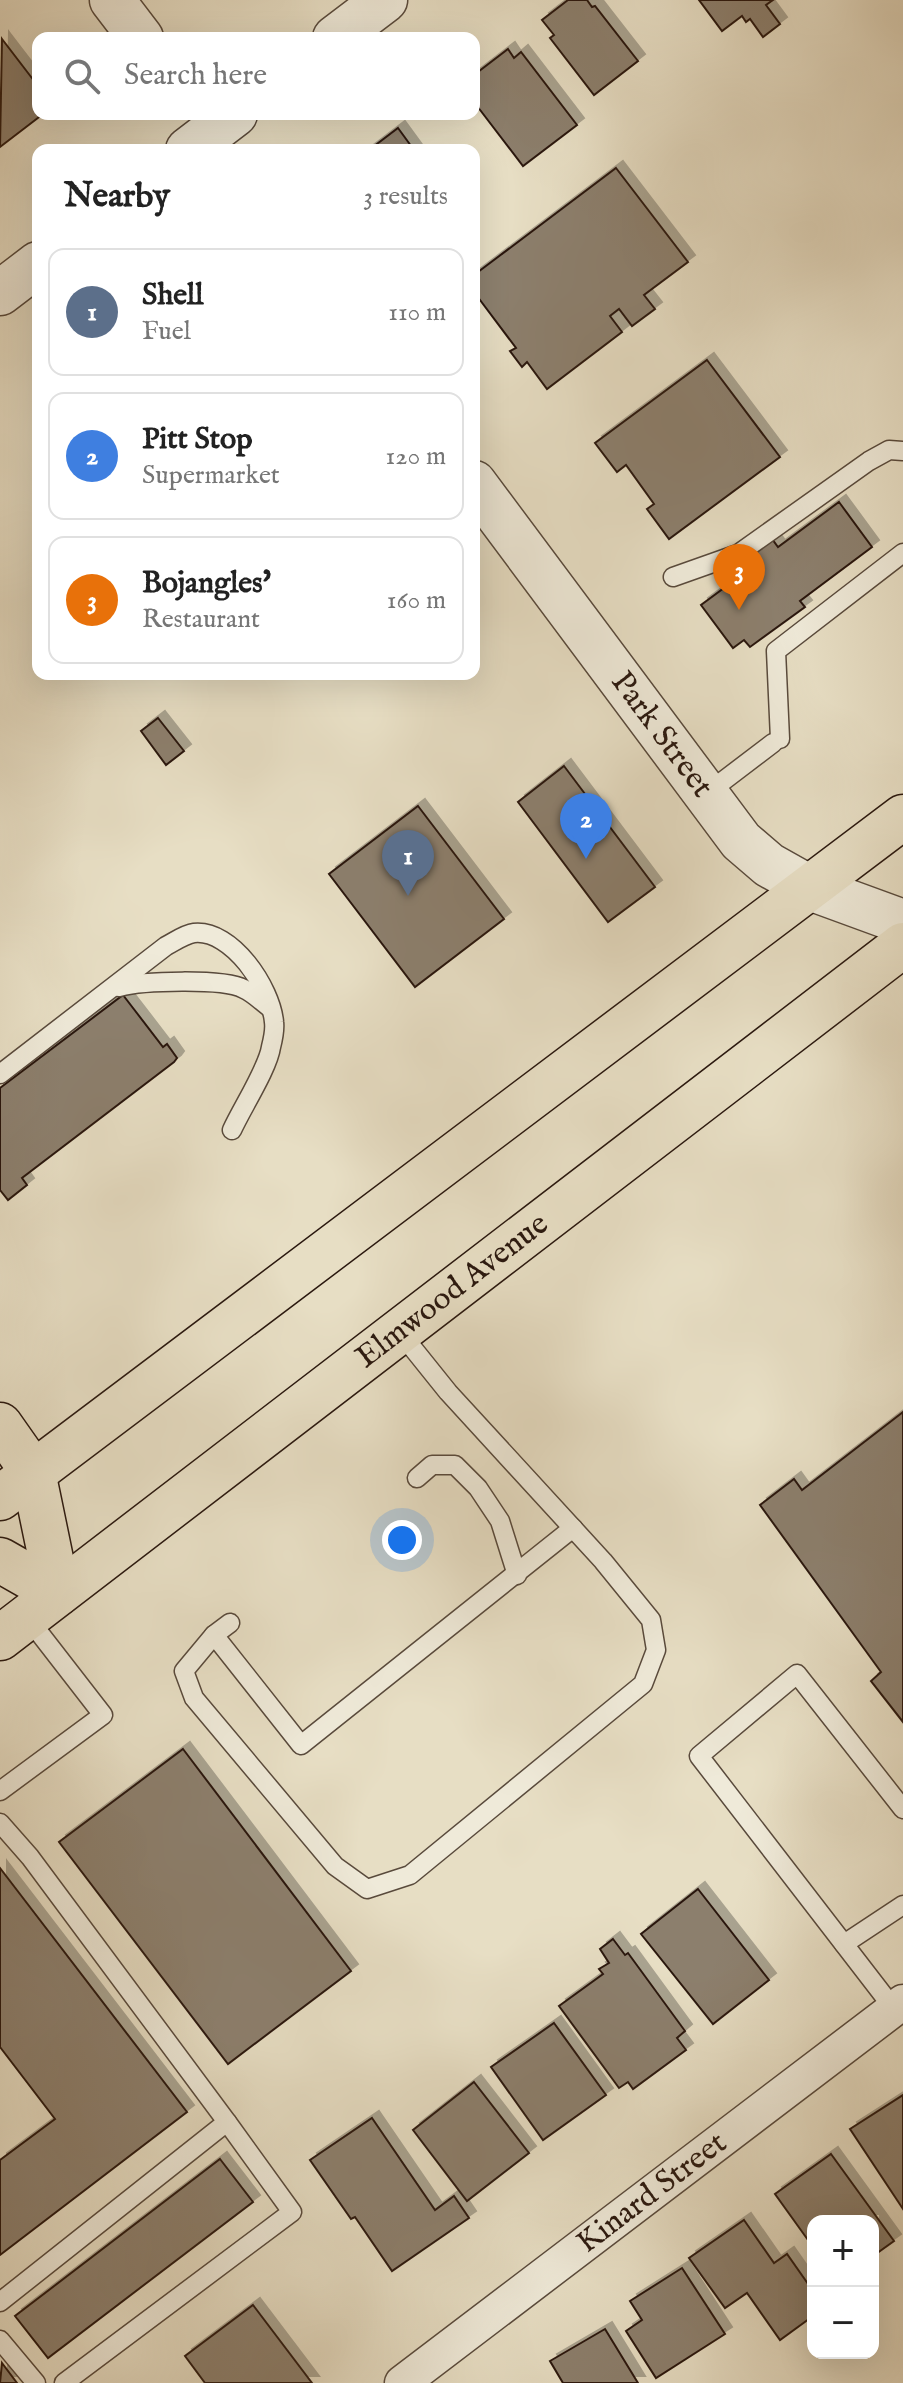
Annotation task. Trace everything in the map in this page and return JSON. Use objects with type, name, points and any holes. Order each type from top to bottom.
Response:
[{"type":"main road","points":[[17,1485],[903,817]]},
{"type":"main road","name":"Elmwood Avenue","points":[[28,1616],[903,945]]},
{"type":"main road","points":[[0,1425],[17,1485],[28,1616]]},
{"type":"main road","points":[[0,1560],[28,1616]]},
{"type":"street","points":[[112,0],[136,32]]},
{"type":"street","points":[[343,32],[385,0]]},
{"type":"street","points":[[0,293],[32,269]]},
{"type":"street","name":"Park Street","points":[[480,491],[741,841],[769,865],[810,888],[903,922]]},
{"type":"street","name":"Kinard Street","points":[[402,2383],[898,2005]]},
{"type":"lane","points":[[673,577],[738,554],[869,461],[889,450],[903,451]]},
{"type":"lane","points":[[706,794],[777,741],[776,651],[903,553]]},
{"type":"lane","points":[[0,1074],[166,946],[192,933],[210,935],[226,943],[245,960],[262,986],[274,1022],[271,1051],[232,1130]]},
{"type":"lane","points":[[110,990],[135,983],[177,981],[241,987],[269,1007]]},
{"type":"lane","points":[[230,1623],[214,1635],[184,1671],[194,1698],[335,1866],[367,1889],[410,1875],[643,1684],[656,1650],[651,1620],[573,1528],[448,1392],[399,1331]]},
{"type":"lane","points":[[417,1478],[432,1465],[455,1465],[478,1488],[500,1521],[517,1575]]},
{"type":"lane","points":[[214,1635],[301,1745],[573,1528]]},
{"type":"lane","points":[[0,1791],[103,1715],[28,1616]]},
{"type":"lane","points":[[898,2005],[844,1944],[699,1756],[797,1674],[903,1809]]},
{"type":"lane","points":[[0,1823],[30,1857],[292,2212],[64,2383]]},
{"type":"lane","points":[[844,1944],[903,1905]]},
{"type":"lane","points":[[0,2302],[227,2122]]},
{"type":"lane","points":[[0,2340],[36,2383]]},
{"type":"building","points":[[568,0],[587,0],[592,7],[595,6],[638,61],[594,95],[550,38],[554,35],[542,20]]},
{"type":"building","points":[[699,0],[773,0],[766,5],[780,24],[763,37],[750,19],[746,22],[742,16],[722,31]]},
{"type":"building","points":[[2,39],[32,78],[32,120],[35,120],[0,147]]},
{"type":"building","points":[[508,49],[514,58],[521,52],[577,125],[523,166],[480,110],[480,70]]},
{"type":"building","points":[[398,128],[410,144],[377,144]]},
{"type":"building","points":[[616,168],[688,262],[644,295],[655,309],[632,326],[619,309],[610,316],[622,332],[547,389],[527,362],[522,367],[510,351],[516,348],[480,300],[480,270]]},
{"type":"building","points":[[707,360],[780,457],[669,539],[647,509],[654,504],[626,465],[617,472],[595,443]]},
{"type":"building","points":[[839,502],[872,547],[800,601],[805,607],[750,647],[744,640],[733,648],[701,605],[755,565],[748,556],[772,539],[778,547]]},
{"type":"building","points":[[158,718],[184,751],[166,765],[141,731]]},
{"type":"building","points":[[564,766],[655,887],[608,922],[518,802]]},
{"type":"building","points":[[418,806],[504,919],[415,987],[329,874]]},
{"type":"building","points":[[123,995],[163,1047],[167,1044],[177,1058],[22,1178],[27,1185],[8,1200],[0,1190],[0,1088]]},
{"type":"building","points":[[903,1412],[903,1722],[871,1681],[881,1672],[760,1505],[794,1479],[802,1490]]},
{"type":"building","points":[[183,1749],[351,1971],[228,2064],[59,1842]]},
{"type":"building","points":[[0,1868],[187,2112],[0,2255],[0,2160],[55,2119],[0,2047]]},
{"type":"building","points":[[698,1889],[769,1980],[713,2024],[641,1934]]},
{"type":"building","points":[[613,1939],[625,1955],[628,1953],[685,2031],[677,2038],[686,2050],[633,2089],[628,2082],[619,2088],[559,2006],[603,1974],[599,1969],[609,1963],[600,1949]]},
{"type":"building","points":[[554,2023],[606,2095],[543,2140],[491,2067]]},
{"type":"building","points":[[474,2082],[529,2153],[467,2201],[413,2130]]},
{"type":"building","points":[[903,2095],[903,2209],[850,2129]]},
{"type":"building","points":[[372,2118],[435,2210],[454,2196],[469,2218],[392,2271],[310,2160]]},
{"type":"building","points":[[831,2154],[875,2215],[807,2215],[807,2239],[775,2194]]},
{"type":"building","points":[[220,2159],[253,2202],[48,2358],[15,2316]]},
{"type":"building","points":[[744,2220],[774,2263],[787,2254],[807,2282],[807,2320],[780,2340],[747,2293],[725,2308],[689,2258]]},
{"type":"building","points":[[879,2220],[894,2241],[879,2252]]},
{"type":"building","points":[[682,2268],[725,2334],[656,2378],[626,2331],[642,2320],[630,2301]]},
{"type":"building","points":[[253,2305],[312,2383],[205,2383],[185,2356]]},
{"type":"building","points":[[605,2329],[638,2383],[563,2383],[550,2361]]},
{"type":"building","points":[[2,2363],[17,2383],[0,2383]]},
{"type":"place","name":"Bojangles'","points":[[739,610]]},
{"type":"place","name":"Pitt Stop","points":[[586,859]]},
{"type":"place","name":"Shell","points":[[408,896]]}]
